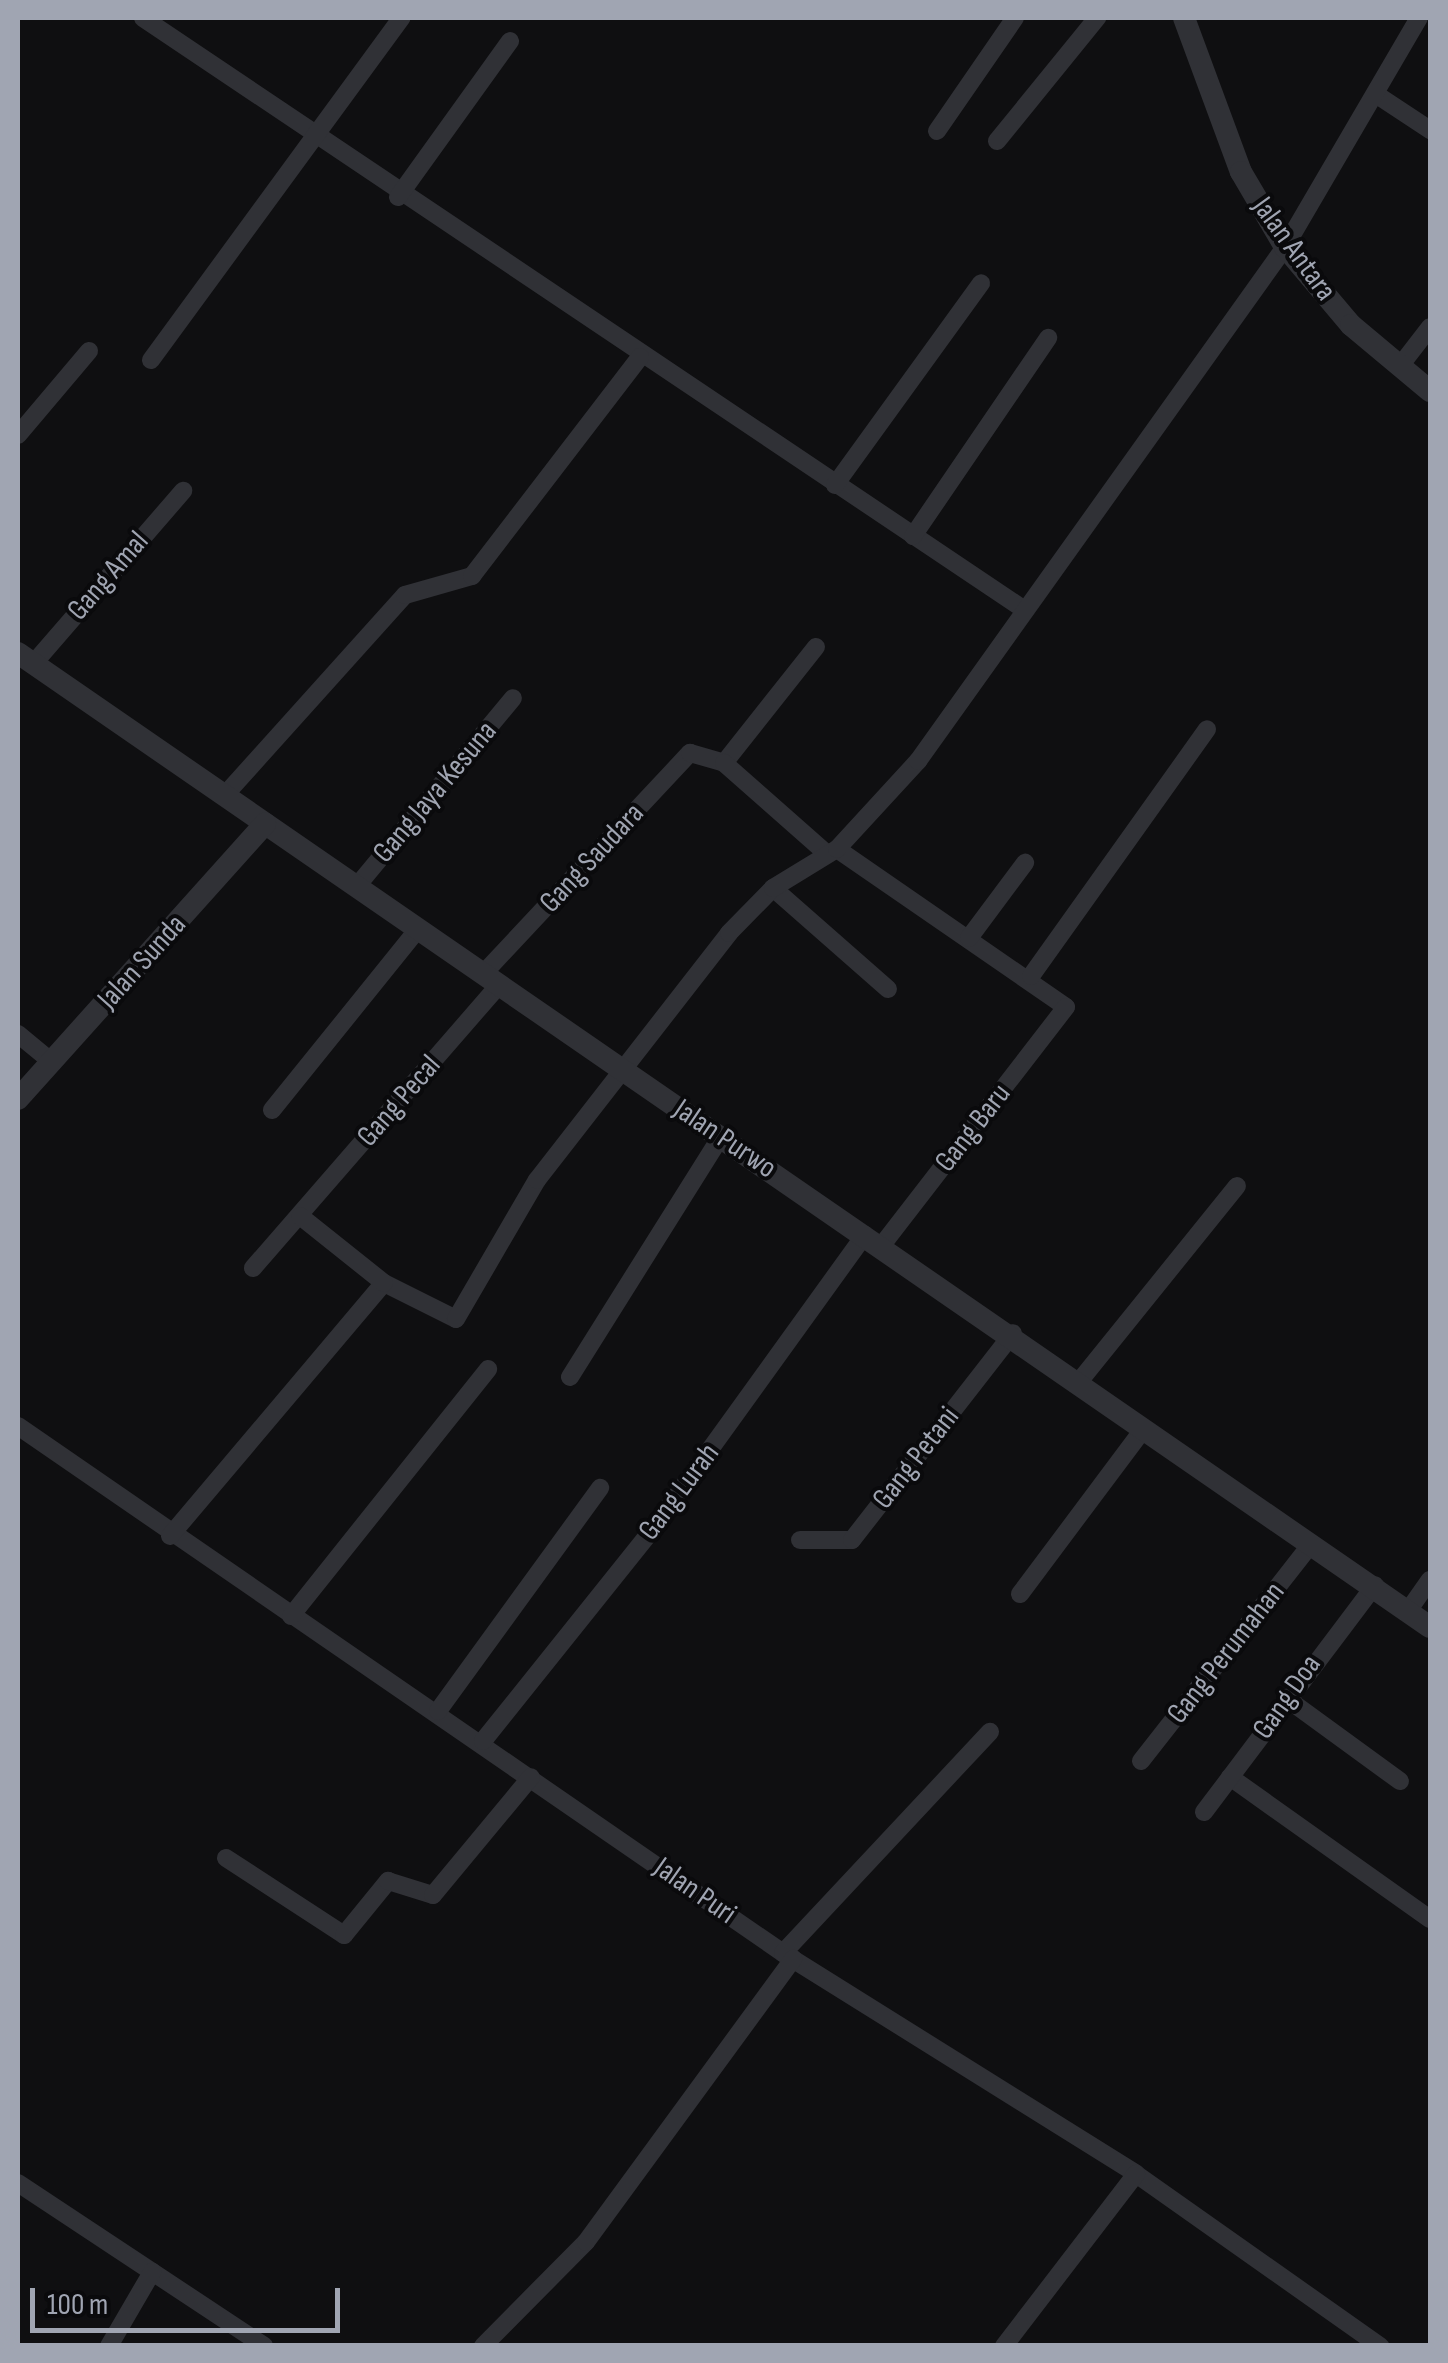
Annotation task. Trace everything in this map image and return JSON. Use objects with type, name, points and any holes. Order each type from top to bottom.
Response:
[{"type":"street","points":[[143,18],[315,142],[1023,609]]},
{"type":"street","points":[[151,360],[315,142],[400,18]]},
{"type":"street","points":[[937,131],[1015,18]]},
{"type":"street","points":[[997,141],[1097,18]]},
{"type":"street","name":"Jalan Antara","points":[[1184,18],[1241,172],[1285,248],[1400,366],[1430,391]]},
{"type":"street","points":[[300,1216],[384,1283],[456,1319],[522,1202],[619,1068],[772,888],[832,851],[918,762],[1023,609],[1285,248],[1419,18]]},
{"type":"street","points":[[398,197],[510,40]]},
{"type":"street","points":[[1376,95],[1430,130]]},
{"type":"street","points":[[835,484],[980,282]]},
{"type":"street","points":[[1400,366],[1430,327]]},
{"type":"street","points":[[913,536],[1048,338]]},
{"type":"street","points":[[18,435],[89,351]]},
{"type":"street","points":[[224,796],[405,595],[472,576],[640,356]]},
{"type":"street","name":"Gang Amal","points":[[26,658],[183,490]]},
{"type":"street","points":[[816,647],[724,763],[832,851],[1031,976],[1207,729]]},
{"type":"street","name":"Jalan Purwo","points":[[26,658],[490,980],[1013,1333],[1078,1383],[1430,1627]]},
{"type":"street","name":"Gang Jaya Kesuna","points":[[357,886],[513,698]]},
{"type":"street","name":"Gang Saudara","points":[[490,980],[690,753],[706,750],[724,763]]},
{"type":"street","name":"Jalan Sunda","points":[[18,1099],[265,824]]},
{"type":"street","points":[[969,938],[1025,864]]},
{"type":"street","points":[[772,888],[888,989]]},
{"type":"street","points":[[272,1110],[418,929]]},
{"type":"street","name":"Gang Baru","points":[[873,1240],[1066,1010],[1031,976]]},
{"type":"street","name":"Gang Pecal","points":[[252,1268],[300,1216],[490,980]]},
{"type":"street","points":[[18,1034],[53,1063]]},
{"type":"street","points":[[570,1377],[721,1136]]},
{"type":"street","points":[[1078,1383],[1238,1186]]},
{"type":"street","name":"Gang Lurah","points":[[483,1741],[649,1534],[873,1240]]},
{"type":"street","points":[[170,1536],[384,1283]]},
{"type":"street","name":"Gang Petani","points":[[800,1540],[852,1540],[1013,1333]]},
{"type":"street","points":[[290,1616],[488,1369]]},
{"type":"street","name":"Jalan Puri","points":[[18,1426],[82,1476],[483,1741],[788,1956],[1136,2174],[1380,2346]]},
{"type":"street","points":[[1020,1594],[1144,1428]]},
{"type":"street","points":[[438,1711],[600,1488]]},
{"type":"street","name":"Gang Perumahan","points":[[1141,1761],[1311,1544]]},
{"type":"street","points":[[1408,1611],[1430,1580]]},
{"type":"street","name":"Gang Doa","points":[[1204,1812],[1286,1698],[1375,1586]]},
{"type":"street","points":[[1286,1698],[1400,1780]]},
{"type":"street","points":[[484,2346],[586,2242],[788,1956],[990,1732]]},
{"type":"street","points":[[226,1858],[344,1935],[388,1881],[433,1895],[531,1777]]},
{"type":"street","points":[[1230,1777],[1430,1919]]},
{"type":"street","points":[[1004,2346],[1136,2174]]},
{"type":"street","points":[[18,2182],[264,2346]]},
{"type":"street","points":[[109,2346],[152,2272]]}]
